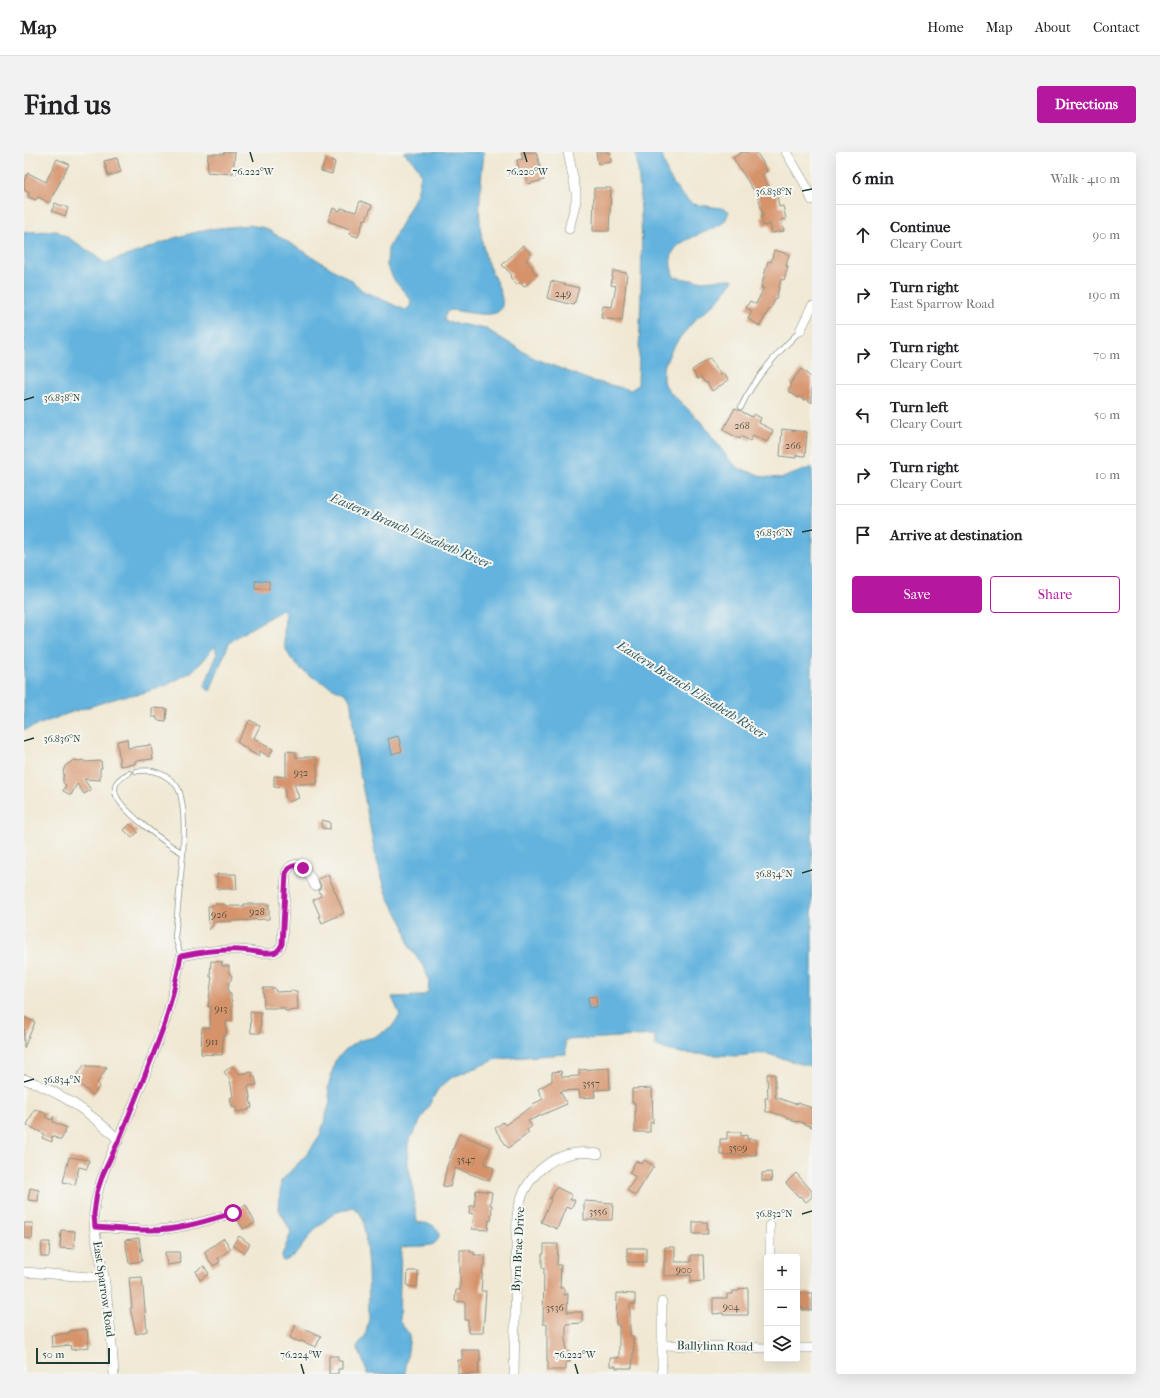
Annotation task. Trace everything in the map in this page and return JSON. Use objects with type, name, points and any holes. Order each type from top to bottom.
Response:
[{"type":"street","points":[[568,152],[576,192],[576,201],[569,229]]},
{"type":"street","points":[[786,152],[805,184],[812,200]]},
{"type":"street","points":[[800,331],[812,306]]},
{"type":"street","points":[[181,956],[224,950],[277,952],[282,944],[286,873],[288,868],[298,865],[303,868],[315,886]]},
{"type":"street","name":"East Sparrow Road","points":[[114,1374],[113,1347],[104,1278],[95,1227],[94,1214],[97,1192],[165,1023],[181,956]]},
{"type":"street","points":[[24,1079],[41,1085],[83,1108],[119,1140]]},
{"type":"street","name":"Byrn Brae Drive","points":[[514,1374],[517,1215],[522,1193],[537,1172],[546,1164],[557,1158],[568,1154],[581,1152],[598,1154]]},
{"type":"street","points":[[95,1227],[151,1230],[168,1229],[206,1222],[233,1213]]},
{"type":"street","points":[[770,1225],[770,1254]]},
{"type":"street","points":[[24,1272],[104,1278]]},
{"type":"street","points":[[662,1302],[662,1374]]},
{"type":"street","name":"Ballylinn Road","points":[[662,1345],[764,1348]]},
{"type":"street","points":[[800,1348],[812,1348]]},
{"type":"lane","points":[[741,407],[755,381],[783,347],[800,331]]},
{"type":"lane","points":[[136,771],[151,771],[162,774],[169,778],[180,793],[184,833],[175,938],[181,956]]},
{"type":"lane","points":[[129,773],[120,778],[116,783],[116,796],[127,810],[158,837],[171,847],[183,853]]},
{"type":"water","name":"Eastern Branch Elizabeth River","points":[[403,152],[484,152],[480,208],[481,236],[488,264],[501,294],[502,305],[500,310],[491,314],[477,314],[451,310],[446,314],[444,321],[486,329],[534,358],[589,380],[631,390],[638,385],[642,268],[641,210],[636,152],[661,152],[668,175],[679,192],[692,204],[721,208],[729,211],[723,223],[681,243],[671,256],[671,265],[674,277],[697,281],[734,280],[716,302],[697,318],[681,336],[671,351],[663,369],[663,382],[670,392],[703,424],[727,457],[738,468],[765,477],[783,478],[812,467],[812,1067],[764,1053],[737,1056],[678,1053],[655,1046],[655,1035],[565,1040],[566,1054],[497,1059],[451,1078],[438,1089],[408,1143],[408,1166],[414,1190],[417,1222],[433,1226],[439,1232],[439,1235],[433,1244],[401,1247],[399,1321],[410,1335],[405,1374],[367,1374],[357,1346],[365,1337],[369,1319],[368,1267],[364,1221],[360,1213],[353,1207],[334,1213],[316,1228],[295,1255],[285,1261],[282,1260],[282,1256],[291,1232],[279,1209],[281,1181],[308,1153],[320,1135],[330,1102],[328,1087],[335,1061],[345,1050],[358,1041],[374,1037],[391,1028],[400,1015],[392,997],[422,996],[428,992],[429,981],[425,969],[409,946],[404,925],[388,897],[376,858],[356,753],[351,704],[346,694],[323,683],[300,668],[294,662],[284,642],[285,612],[282,610],[241,634],[229,643],[210,691],[204,687],[217,655],[215,646],[201,663],[191,672],[165,686],[139,694],[124,696],[72,712],[24,730],[24,232],[57,231],[105,263],[177,237],[209,229],[250,225],[265,228],[352,281],[363,291],[405,310],[410,307],[411,300],[395,281],[387,266],[388,249],[417,194],[421,175],[419,169],[412,160]]},
{"type":"building","points":[[224,152],[235,152],[233,174],[207,172],[208,154],[224,154]]},
{"type":"building","points":[[521,152],[536,152],[544,180],[528,184],[526,174],[520,175],[517,160],[523,159]]},
{"type":"building","points":[[596,152],[610,152],[611,162],[598,164]]},
{"type":"building","points":[[742,152],[756,152],[762,161],[767,171],[762,175],[774,195],[777,194],[779,207],[783,206],[786,219],[781,220],[784,231],[772,233],[770,224],[763,226],[761,217],[763,216],[759,199],[733,158]]},
{"type":"building","points":[[117,158],[121,172],[108,176],[104,161]]},
{"type":"building","points":[[326,158],[335,162],[332,174],[321,171]]},
{"type":"building","points":[[57,159],[69,164],[49,203],[38,197],[36,200],[28,197],[29,193],[24,190],[24,181],[28,173],[46,182]]},
{"type":"building","points":[[594,188],[611,188],[609,231],[593,231]]},
{"type":"building","points":[[360,201],[372,205],[366,220],[364,219],[358,237],[349,234],[350,229],[328,221],[333,208],[340,211],[341,208],[356,212]]},
{"type":"building","points":[[55,203],[68,208],[65,216],[52,211]]},
{"type":"building","points":[[523,245],[531,254],[526,260],[537,275],[524,287],[520,282],[517,285],[510,277],[512,275],[502,265]]},
{"type":"building","points":[[774,250],[789,254],[786,266],[788,266],[784,280],[781,279],[777,296],[760,326],[748,319],[752,311],[746,308],[750,301],[756,304],[764,288],[761,288],[768,261],[771,262]]},
{"type":"building","points":[[613,271],[627,273],[622,321],[601,318],[603,306],[612,307],[616,286],[611,285]]},
{"type":"building","points":[[551,281],[579,288],[574,305],[547,298]]},
{"type":"building","points":[[710,358],[721,375],[724,373],[729,380],[712,391],[707,382],[705,383],[701,377],[698,379],[692,370]]},
{"type":"building","points":[[801,369],[812,378],[812,403],[807,399],[805,400],[799,397],[798,398],[788,391],[792,385],[790,384]]},
{"type":"building","points":[[735,408],[752,417],[754,414],[761,418],[759,423],[773,430],[767,442],[753,435],[750,441],[741,436],[740,439],[723,430]]},
{"type":"building","points":[[782,429],[807,432],[805,456],[796,455],[796,458],[780,456]]},
{"type":"building","points":[[255,581],[269,581],[269,589],[255,589]]},
{"type":"building","points":[[152,708],[167,709],[166,721],[157,720],[157,717],[152,717]]},
{"type":"building","points":[[250,720],[260,726],[254,738],[273,749],[269,757],[260,751],[258,756],[237,742]]},
{"type":"building","points":[[398,736],[402,751],[392,754],[388,739]]},
{"type":"building","points":[[127,739],[128,748],[151,745],[153,759],[135,761],[135,764],[120,766],[117,741]]},
{"type":"building","points":[[286,751],[296,752],[296,757],[316,757],[317,762],[317,784],[294,784],[299,798],[289,802],[285,796],[285,788],[274,787],[274,776],[286,777]]},
{"type":"building","points":[[74,760],[82,760],[86,762],[101,761],[102,768],[100,768],[100,780],[84,779],[91,790],[84,794],[77,784],[71,795],[63,791],[66,785],[63,783],[63,772],[65,766]]},
{"type":"building","points":[[322,820],[330,822],[330,829],[322,828]]},
{"type":"building","points":[[130,824],[138,832],[132,838],[124,830]]},
{"type":"building","points":[[217,874],[236,874],[237,889],[218,889]]},
{"type":"building","points":[[328,875],[344,913],[322,923],[313,900],[321,896],[319,891],[321,886],[318,879]]},
{"type":"building","points":[[215,904],[224,904],[226,906],[244,906],[244,904],[269,904],[269,919],[215,922],[209,930],[208,906],[213,906]]},
{"type":"building","points":[[211,961],[222,962],[222,966],[229,966],[229,973],[232,976],[229,982],[228,994],[231,994],[232,1021],[226,1021],[226,1036],[223,1036],[222,1055],[201,1054],[202,1028],[210,1028],[211,1007],[208,1007],[212,977],[210,977]]},
{"type":"building","points":[[263,988],[275,988],[276,992],[297,991],[298,1010],[285,1011],[285,1008],[264,1008]]},
{"type":"building","points":[[596,996],[597,1007],[589,1008],[588,997]]},
{"type":"building","points":[[250,1012],[261,1012],[260,1033],[251,1033]]},
{"type":"building","points":[[24,1017],[35,1022],[24,1048]]},
{"type":"building","points":[[85,1064],[87,1066],[107,1067],[97,1083],[100,1086],[93,1095],[74,1079]]},
{"type":"building","points":[[232,1066],[239,1074],[252,1072],[253,1077],[255,1077],[257,1085],[248,1086],[252,1108],[249,1108],[249,1110],[236,1112],[236,1106],[232,1106],[230,1098],[233,1097],[230,1079],[224,1072]]},
{"type":"building","points":[[609,1068],[610,1089],[594,1090],[595,1097],[580,1098],[579,1090],[560,1091],[567,1104],[528,1121],[532,1126],[527,1130],[529,1133],[508,1148],[497,1132],[495,1128],[503,1122],[505,1125],[534,1105],[533,1104],[543,1099],[538,1089],[552,1081],[552,1072],[561,1071],[562,1077],[579,1076],[579,1070]]},
{"type":"building","points":[[767,1074],[775,1074],[775,1097],[812,1108],[812,1127],[798,1121],[792,1121],[792,1119],[772,1112],[766,1112],[765,1098],[768,1098]]},
{"type":"building","points":[[652,1088],[653,1123],[650,1122],[650,1132],[635,1132],[635,1103],[632,1103],[632,1089]]},
{"type":"building","points":[[35,1109],[47,1114],[45,1117],[51,1120],[54,1116],[53,1122],[67,1128],[61,1140],[52,1136],[52,1142],[42,1138],[44,1134],[27,1125]]},
{"type":"building","points":[[727,1132],[741,1132],[741,1136],[747,1135],[747,1139],[756,1139],[756,1155],[720,1155],[720,1139],[727,1139]]},
{"type":"building","points":[[459,1134],[491,1147],[484,1164],[494,1168],[489,1181],[455,1168],[450,1187],[443,1186],[447,1166]]},
{"type":"building","points":[[69,1157],[89,1160],[87,1169],[79,1167],[75,1185],[63,1182]]},
{"type":"building","points":[[644,1160],[654,1166],[635,1196],[627,1190],[636,1177],[629,1173],[636,1161],[642,1164]]},
{"type":"building","points":[[771,1172],[772,1181],[762,1181],[762,1173]]},
{"type":"building","points":[[796,1173],[812,1191],[812,1197],[806,1202],[786,1183]]},
{"type":"building","points":[[556,1187],[572,1195],[570,1200],[575,1200],[571,1209],[566,1207],[557,1229],[541,1222],[551,1200],[549,1198],[551,1198]]},
{"type":"building","points":[[30,1188],[39,1190],[38,1201],[28,1200]]},
{"type":"building","points":[[476,1190],[492,1192],[490,1205],[492,1205],[491,1221],[489,1220],[488,1230],[472,1229],[474,1214],[469,1213],[470,1206],[474,1206]]},
{"type":"building","points":[[584,1201],[613,1203],[612,1220],[584,1220]]},
{"type":"building","points":[[246,1205],[255,1223],[243,1229],[237,1218],[239,1214],[238,1209]]},
{"type":"building","points":[[693,1222],[707,1222],[708,1234],[693,1234]]},
{"type":"building","points":[[24,1223],[33,1223],[32,1239],[24,1238]]},
{"type":"building","points":[[61,1230],[75,1231],[74,1249],[60,1248]]},
{"type":"building","points":[[239,1236],[250,1244],[244,1253],[233,1245]]},
{"type":"building","points":[[139,1238],[142,1261],[129,1263],[125,1240]]},
{"type":"building","points":[[224,1238],[231,1249],[218,1258],[220,1262],[213,1266],[204,1252]]},
{"type":"building","points":[[42,1242],[50,1242],[49,1257],[41,1257]]},
{"type":"building","points":[[544,1244],[558,1244],[557,1265],[561,1265],[560,1288],[564,1288],[564,1295],[568,1294],[567,1312],[582,1312],[582,1323],[566,1324],[566,1352],[570,1352],[570,1362],[566,1362],[566,1370],[548,1370],[547,1324],[543,1324],[544,1268],[542,1268],[542,1254],[544,1254]]},
{"type":"building","points":[[665,1247],[675,1247],[675,1262],[691,1262],[691,1255],[703,1255],[704,1281],[691,1282],[691,1275],[664,1276]]},
{"type":"building","points":[[627,1248],[646,1248],[646,1262],[627,1262]]},
{"type":"building","points":[[460,1250],[470,1250],[470,1252],[474,1252],[474,1255],[485,1255],[485,1266],[483,1266],[481,1291],[486,1291],[483,1333],[468,1333],[468,1320],[465,1320],[465,1302],[455,1301],[456,1290],[460,1290]]},
{"type":"building","points":[[165,1252],[179,1252],[181,1263],[167,1265]]},
{"type":"building","points":[[204,1266],[209,1274],[200,1280],[196,1271]]},
{"type":"building","points":[[408,1271],[418,1271],[417,1287],[407,1286]]},
{"type":"building","points":[[142,1277],[147,1331],[136,1334],[130,1308],[132,1308],[129,1278]]},
{"type":"building","points":[[748,1288],[748,1315],[723,1315],[723,1313],[713,1314],[713,1298],[727,1298],[727,1294],[733,1294],[733,1291]]},
{"type":"building","points":[[617,1293],[635,1294],[635,1305],[630,1304],[630,1336],[633,1336],[634,1344],[632,1368],[616,1368],[616,1366],[610,1366],[610,1358],[619,1358],[619,1325],[616,1325]]},
{"type":"building","points":[[800,1293],[812,1293],[812,1310],[802,1310],[802,1307],[800,1307]]},
{"type":"building","points":[[296,1325],[321,1336],[316,1347],[290,1338]]},
{"type":"building","points":[[85,1329],[87,1330],[89,1347],[71,1350],[70,1345],[52,1347],[51,1335]]},
{"type":"building","points":[[462,1350],[480,1350],[478,1374],[458,1374],[458,1360],[462,1360]]},
{"type":"building","points":[[329,1356],[338,1356],[338,1361],[342,1361],[342,1369],[338,1369],[338,1374],[329,1374]]},
{"type":"route","points":[[233,1213],[206,1222],[168,1229],[151,1230],[95,1227],[94,1214],[97,1192],[103,1174],[119,1140],[165,1023],[181,956],[224,950],[277,952],[282,944],[286,873],[288,868],[292,866],[298,865],[303,868]]}]
